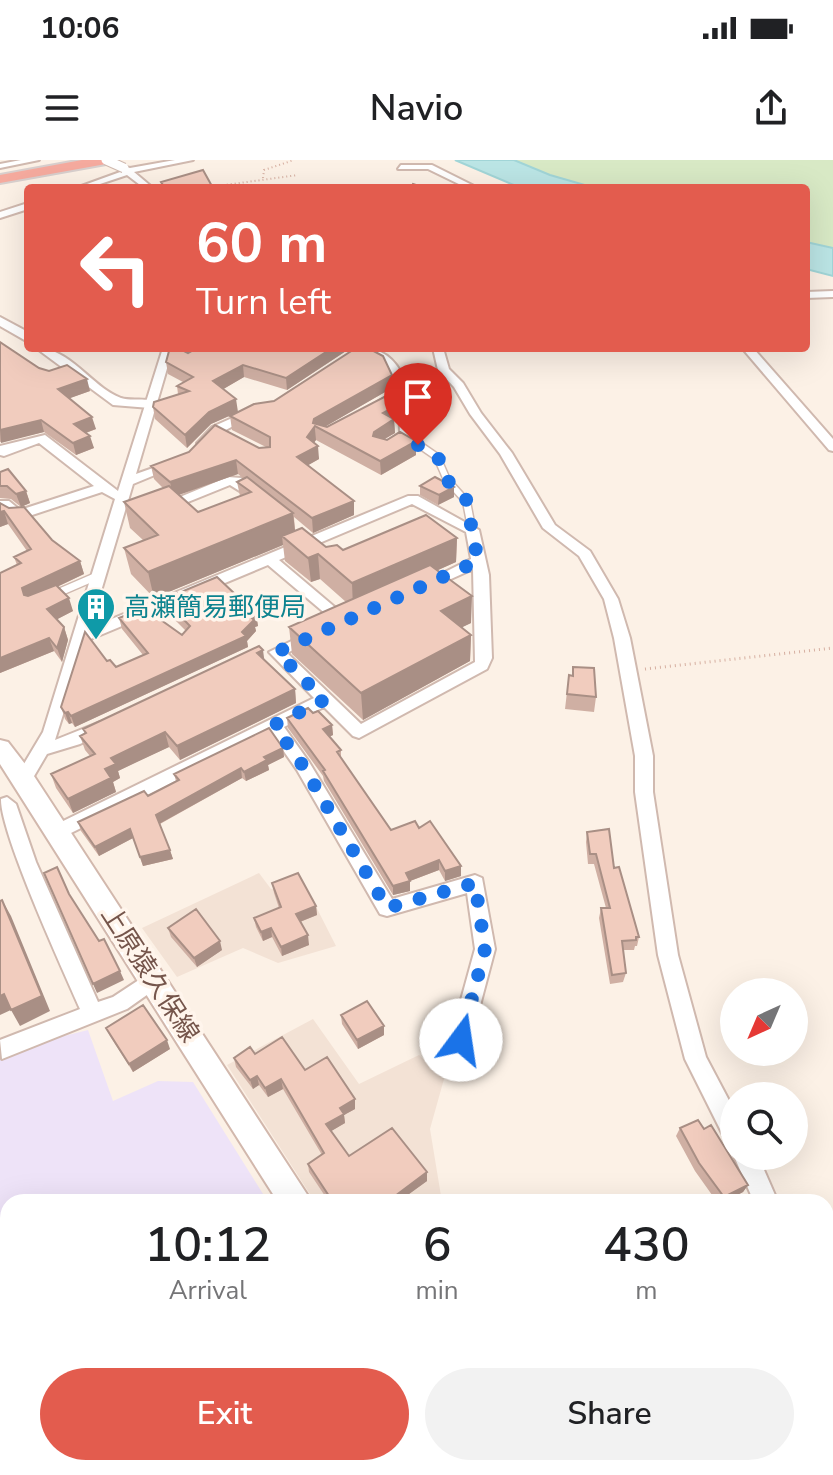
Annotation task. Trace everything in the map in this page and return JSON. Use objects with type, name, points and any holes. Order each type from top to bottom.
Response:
[{"type":"highway","points":[[0,179],[106,160]]},
{"type":"main road","name":"上原猿久保線","points":[[0,748],[15,794],[57,832],[291,1194]]},
{"type":"street","points":[[0,166],[35,160]]},
{"type":"street","points":[[106,160],[144,184]]},
{"type":"street","points":[[90,184],[126,170],[189,160]]},
{"type":"street","points":[[399,164],[426,180]]},
{"type":"street","points":[[399,164],[429,167],[465,184]]},
{"type":"street","points":[[0,215],[24,207]]},
{"type":"street","points":[[0,321],[24,336]]},
{"type":"street","points":[[49,352],[118,402],[150,404]]},
{"type":"street","points":[[92,1013],[27,862],[15,794],[51,732],[97,576],[122,523],[127,482],[167,352]]},
{"type":"street","points":[[352,356],[358,352]]},
{"type":"street","points":[[372,352],[390,363],[407,404],[406,435],[382,448]]},
{"type":"street","points":[[439,352],[444,370],[459,385],[476,414],[506,453],[550,528],[585,554],[611,599],[644,756],[644,792],[668,955],[696,1059],[720,1106]]},
{"type":"street","points":[[750,352],[833,447]]},
{"type":"street","points":[[363,414],[403,392]]},
{"type":"street","points":[[196,450],[261,411]]},
{"type":"street","points":[[1,453],[41,438],[123,498]]},
{"type":"street","points":[[127,482],[186,460]]},
{"type":"street","points":[[143,515],[228,481],[244,485],[266,504]]},
{"type":"street","points":[[0,505],[4,504],[18,515],[104,487]]},
{"type":"street","points":[[78,639],[269,559],[305,536],[413,499],[472,530],[482,575],[484,658],[476,671],[359,732],[270,651],[351,620],[269,559]]},
{"type":"street","points":[[411,592],[478,561]]},
{"type":"street","points":[[57,832],[324,700]]},
{"type":"street","points":[[43,749],[74,740],[115,721]]},
{"type":"street","points":[[274,725],[303,766],[387,908],[475,883],[485,949],[461,1040]]},
{"type":"street","points":[[2,1049],[120,1003],[154,979]]},
{"type":"street","points":[[752,1170],[763,1194]]},
{"type":"lane","points":[[406,435],[442,463],[447,480],[466,499],[472,530]]},
{"type":"lane","points":[[46,598],[97,576]]},
{"type":"path","points":[[263,178],[264,170],[294,160]]},
{"type":"path","points":[[227,184],[298,175]]},
{"type":"path","points":[[627,671],[833,648]]},
{"type":"shaded area","points":[[259,873],[271,889],[301,877],[336,946],[278,963],[243,948],[177,977],[142,928]]},
{"type":"shaded area","points":[[313,1019],[359,1084],[419,1055],[444,1079],[430,1129],[441,1194],[310,1194],[227,1065]]},
{"type":"shaded area","points":[[88,1030],[113,1101],[158,1081],[193,1082],[263,1194],[0,1194],[0,1052]]},
{"type":"green space","points":[[514,160],[833,160],[833,248],[810,243],[810,184],[581,184]]},
{"type":"water","points":[[455,160],[514,160],[581,184],[512,184]]},
{"type":"water","points":[[810,243],[833,248],[833,276],[810,270]]},
{"type":"building","points":[[203,170],[211,184],[162,184],[161,182]]},
{"type":"building","points":[[0,342],[39,368],[49,371],[67,365],[87,379],[58,389],[92,417],[74,424],[90,436],[73,443],[41,420],[0,430]]},
{"type":"building","points":[[169,352],[326,352],[286,378],[243,365],[213,381],[236,399],[209,412],[185,435],[153,407],[154,402],[189,391],[177,386],[193,377],[166,362]]},
{"type":"building","points":[[350,352],[376,352],[383,356],[392,375],[314,419],[313,423],[327,427],[384,397],[396,402],[396,406],[383,413],[394,419],[374,432],[373,436],[387,440],[400,432],[416,441],[380,461],[315,426],[307,437],[318,446],[297,457],[354,501],[312,518],[236,460],[170,482],[151,466],[189,452],[215,425],[259,448],[270,447],[270,437],[230,416],[254,404],[274,401]]},
{"type":"building","points":[[8,469],[26,491],[16,494],[7,486],[0,486],[0,472]]},
{"type":"building","points":[[247,477],[293,513],[148,572],[124,548],[158,535],[124,502],[169,486],[198,512],[251,492],[237,482]]},
{"type":"building","points":[[435,477],[454,487],[439,495],[420,486]]},
{"type":"building","points":[[0,503],[9,508],[24,507],[52,540],[80,561],[22,588],[24,595],[28,596],[56,585],[69,598],[47,609],[64,627],[57,648],[49,638],[0,658],[0,573],[21,563],[14,557],[31,549],[4,511],[0,512]]},
{"type":"building","points":[[426,515],[457,538],[352,583],[318,554],[308,558],[282,536],[302,528],[326,547],[337,545],[343,550]]},
{"type":"building","points":[[430,565],[472,596],[441,611],[471,635],[361,693],[289,627]]},
{"type":"building","points":[[217,577],[256,614],[242,632],[246,636],[71,716],[65,713],[61,707],[85,632],[107,661],[110,660],[116,667],[148,653],[119,618],[144,608],[182,635],[190,626],[164,599]]},
{"type":"building","points":[[259,646],[263,650],[257,653],[295,689],[177,746],[165,732],[111,758],[116,764],[105,769],[111,778],[68,799],[51,774],[95,754],[80,736],[86,733],[83,729]]},
{"type":"building","points":[[573,667],[594,668],[596,697],[567,694]]},
{"type":"building","points":[[308,708],[313,713],[318,711],[332,725],[323,729],[341,750],[337,752],[391,830],[415,821],[419,828],[430,821],[461,866],[445,871],[439,860],[406,873],[410,881],[393,886],[325,770],[287,718]]},
{"type":"building","points":[[269,728],[283,748],[264,757],[267,760],[244,772],[241,768],[156,815],[170,850],[140,857],[130,829],[95,847],[78,822],[144,791],[148,796],[179,780],[174,774]]},
{"type":"building","points":[[609,829],[614,868],[619,867],[639,937],[622,941],[626,973],[612,975],[601,908],[610,908],[596,854],[590,854],[587,832]]},
{"type":"building","points":[[57,867],[69,894],[99,941],[104,939],[120,971],[93,984],[44,873]]},
{"type":"building","points":[[298,873],[316,906],[296,914],[308,935],[281,947],[271,928],[261,932],[254,918],[281,907],[272,883]]},
{"type":"building","points":[[2,900],[42,996],[11,1010],[4,994],[0,996]]},
{"type":"building","points":[[196,909],[220,941],[194,958],[168,928]]},
{"type":"building","points":[[367,1001],[384,1026],[357,1040],[341,1015]]},
{"type":"building","points":[[143,1005],[167,1040],[129,1064],[106,1028]]},
{"type":"building","points":[[282,1037],[305,1070],[327,1057],[355,1099],[340,1108],[344,1114],[326,1124],[349,1156],[392,1128],[427,1172],[398,1194],[328,1194],[308,1164],[324,1153],[281,1079],[265,1088],[257,1076],[250,1080],[234,1058],[250,1047],[255,1054]]},
{"type":"building","points":[[698,1120],[704,1129],[711,1125],[720,1140],[720,1170],[739,1170],[748,1185],[730,1194],[722,1194],[699,1163],[680,1128]]},
{"type":"place","name":"高瀬簡易郵便局","points":[[96,641]]},
{"type":"route","points":[[418,445],[437,457],[447,480],[466,499],[478,561],[277,652],[324,700],[274,725],[303,766],[387,908],[475,883],[485,949],[461,1040]]}]
